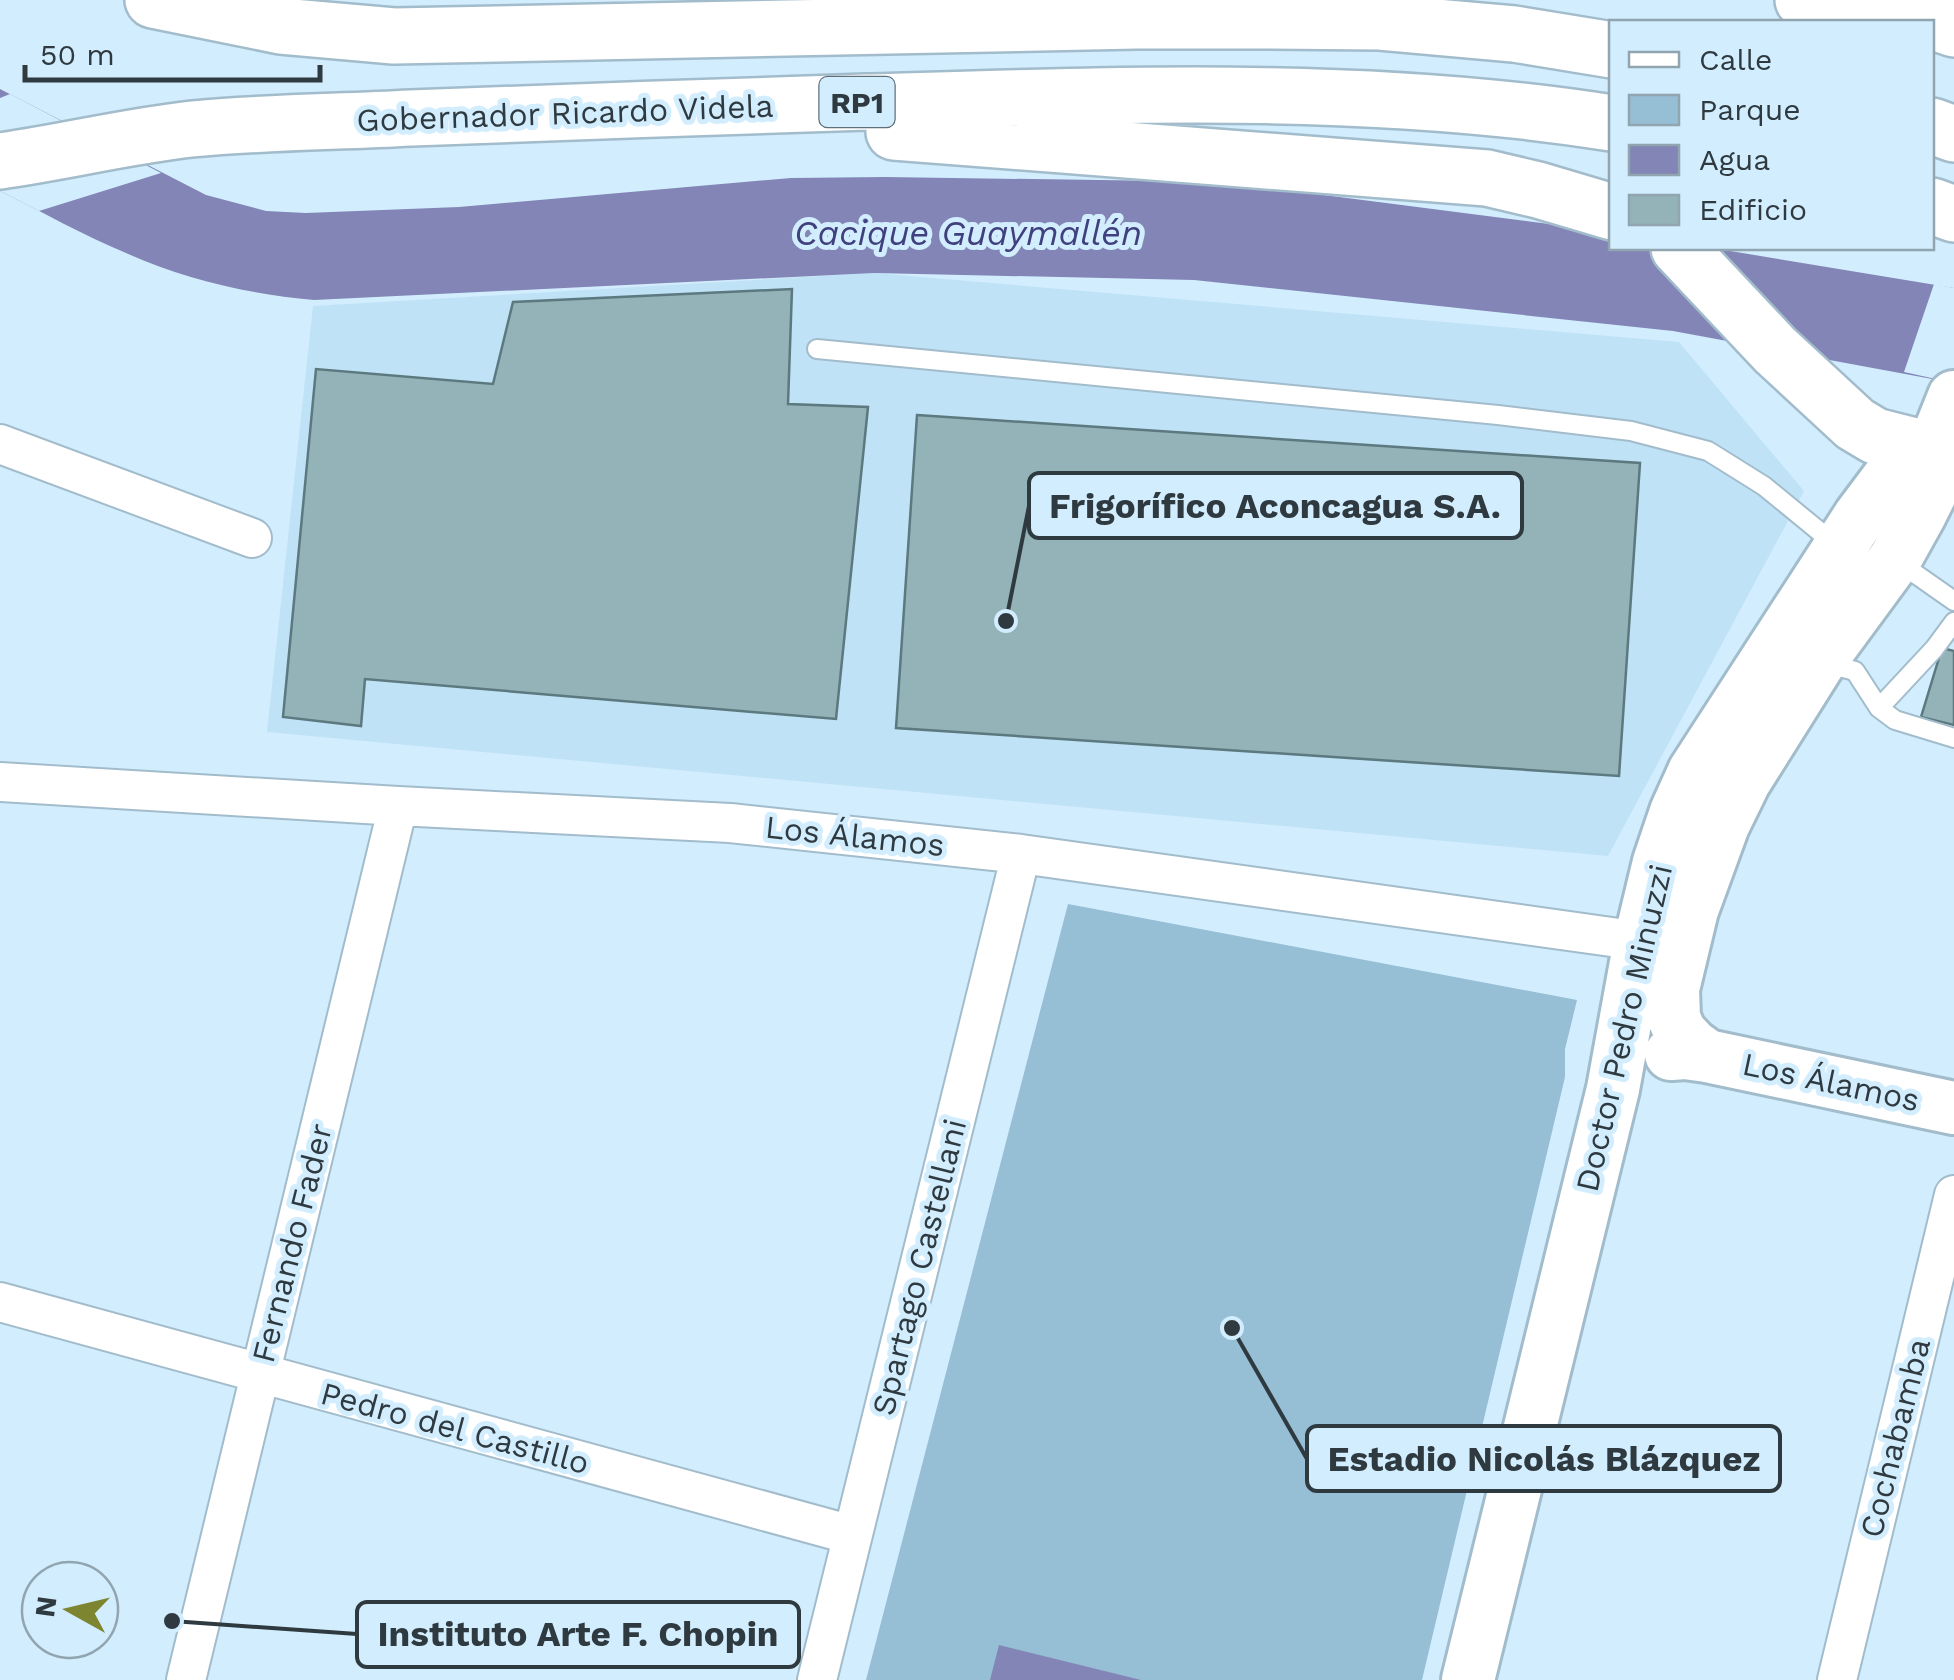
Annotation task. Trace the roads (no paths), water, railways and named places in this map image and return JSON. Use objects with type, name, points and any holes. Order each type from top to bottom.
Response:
[{"type":"highway","points":[[153,0],[281,26],[394,36],[1136,21],[1380,22],[1514,34],[1609,50]]},
{"type":"highway","points":[[281,26],[534,0]]},
{"type":"highway","points":[[1803,0],[1890,6],[1929,20]]},
{"type":"highway","name":"Gobernador Ricardo Videla","points":[[0,160],[179,131],[260,124],[1131,94],[1425,101],[1609,123]]},
{"type":"highway","points":[[602,110],[1487,178],[1609,211]]},
{"type":"highway","points":[[1681,250],[1776,350],[1855,424],[1875,436],[1943,454]]},
{"type":"street","name":"Doctor Pedro Minuzzi","points":[[1468,1680],[1613,1088],[1640,941],[1676,812],[1694,772],[1932,490],[1954,397]]},
{"type":"street","points":[[0,444],[252,538]]},
{"type":"street","name":"Doctor Pedro Minuzzi","points":[[1672,1003],[1675,974],[1692,910],[1723,824],[1744,782],[1820,661],[1867,563]]},
{"type":"street","name":"Los Álamos","points":[[0,782],[730,823],[1020,854],[1640,941]]},
{"type":"street","name":"Fernando Fader","points":[[186,1680],[398,806]]},
{"type":"street","name":"Spartago Castellani","points":[[817,1680],[1020,854]]},
{"type":"street","points":[[1640,941],[1669,935],[1692,910]]},
{"type":"street","name":"Los Álamos","points":[[1672,1003],[1680,1032],[1707,1056]]},
{"type":"street","name":"Los Álamos","points":[[1613,1088],[1650,1060],[1684,1053],[1954,1108]]},
{"type":"street","name":"Cochabamba","points":[[1837,1680],[1954,1195]]},
{"type":"street","name":"Pedro del Castillo","points":[[0,1302],[852,1536]]},
{"type":"lane","points":[[818,349],[1631,430],[1708,451],[1764,486],[1867,563],[1954,601]]},
{"type":"lane","points":[[1879,708],[1954,622]]},
{"type":"lane","points":[[1820,661],[1855,672],[1879,708],[1895,720],[1954,738]]},
{"type":"water","name":"Cacique Guaymallén","points":[[0,89],[206,195],[266,211],[459,207],[791,178],[1166,181],[1277,189],[1609,232],[1609,250],[1724,250],[1954,288],[1954,383],[1673,331],[1194,280],[874,273],[314,300],[218,284],[148,263],[0,191]]},
{"type":"water","points":[[999,1645],[1141,1680],[990,1680]]},
{"type":"place","name":"Frigorífico Aconcagua S.A.","points":[[1006,621]]},
{"type":"place","name":"Estadio Nicolás Blázquez","points":[[1232,1328]]},
{"type":"place","name":"Instituto Arte F. Chopin","points":[[172,1621]]}]
